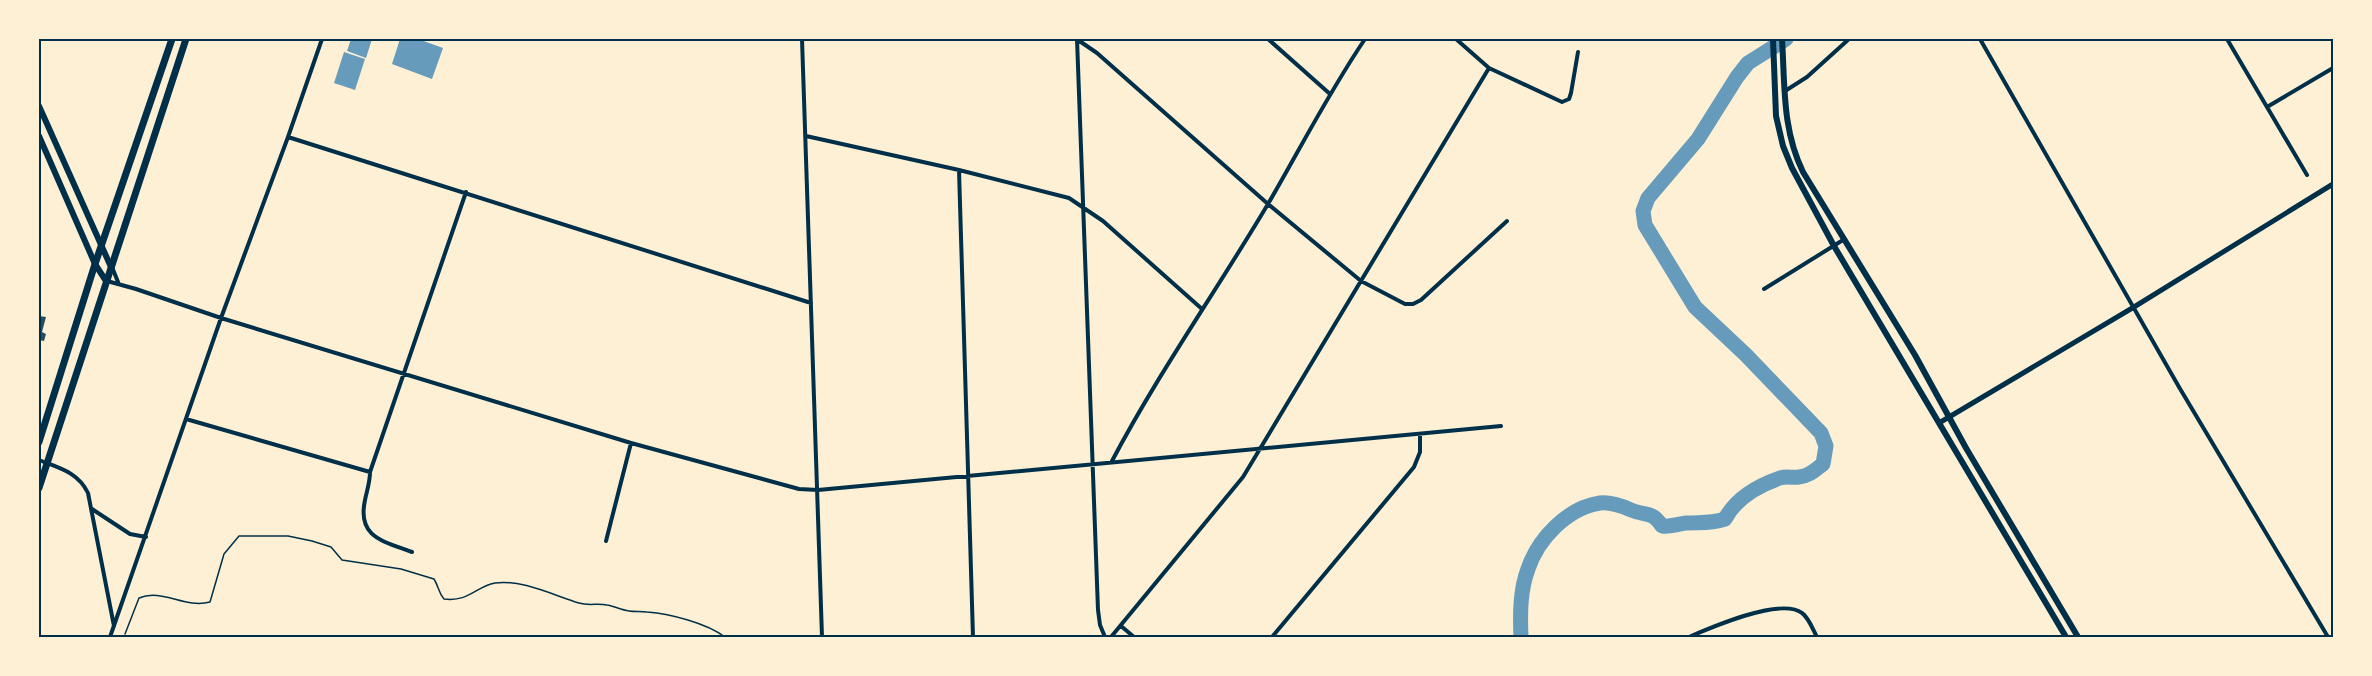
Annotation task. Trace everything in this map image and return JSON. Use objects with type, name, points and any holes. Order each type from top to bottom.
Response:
[{"type":"main road","points":[[39,442],[95,264],[172,39]]},
{"type":"main road","points":[[39,488],[186,39]]},
{"type":"main road","points":[[1773,39],[1776,116],[1783,146],[1792,168],[1834,246],[2066,637]]},
{"type":"main road","points":[[1782,39],[1787,125],[1799,163],[1843,240],[1915,355],[2078,637]]},
{"type":"main road","points":[[39,106],[61,150],[111,267]]},
{"type":"main road","points":[[39,136],[95,264],[106,280]]},
{"type":"main road","points":[[1904,362],[1915,355]]},
{"type":"main road","points":[[2027,572],[2036,567]]},
{"type":"street","points":[[110,637],[221,318],[322,39]]},
{"type":"street","points":[[802,39],[822,637]]},
{"type":"street","points":[[1268,39],[1330,94]]},
{"type":"street","points":[[1112,462],[1147,397],[1268,204],[1330,94],[1365,39]]},
{"type":"street","points":[[1456,39],[1489,68],[1562,102],[1569,99],[1572,93],[1578,52]]},
{"type":"street","points":[[1784,90],[1807,77],[1850,39]]},
{"type":"street","points":[[1980,39],[2328,637]]},
{"type":"street","points":[[2227,39],[2307,174]]},
{"type":"street","points":[[1077,40],[1097,53],[1268,204],[1361,281],[1399,302],[1413,304],[1421,300],[1507,221]]},
{"type":"street","points":[[1077,40],[1091,464],[1098,610],[1100,625],[1105,637]]},
{"type":"street","points":[[1111,637],[1243,477],[1489,68]]},
{"type":"street","points":[[2267,107],[2333,68]]},
{"type":"street","points":[[806,136],[1056,194],[1082,205],[1202,309]]},
{"type":"street","points":[[288,137],[811,303]]},
{"type":"street","points":[[959,170],[973,637]]},
{"type":"street","points":[[1939,423],[2134,307],[2333,184]]},
{"type":"street","points":[[412,552],[384,542],[370,533],[364,525],[362,516],[370,472],[466,192]]},
{"type":"street","points":[[1764,289],[1843,240]]},
{"type":"street","points":[[111,267],[118,283]]},
{"type":"street","points":[[106,280],[404,374],[789,488],[818,490],[1501,426]]},
{"type":"street","points":[[186,419],[370,472]]},
{"type":"street","points":[[1272,637],[1414,467],[1420,452],[1420,434]]},
{"type":"street","points":[[606,541],[632,442]]},
{"type":"street","points":[[39,460],[71,472],[82,481],[88,493],[114,627]]},
{"type":"street","points":[[92,509],[130,534],[146,537]]},
{"type":"street","points":[[1689,637],[1731,621],[1777,608],[1788,608],[1804,614],[1817,637]]},
{"type":"street","points":[[1120,626],[1134,637]]},
{"type":"path","points":[[125,634],[139,598],[150,593],[199,605],[210,602],[224,554],[239,536],[251,534],[288,536],[312,541],[331,547],[342,560],[401,569],[434,579],[438,593],[444,599],[454,600],[468,596],[495,583],[517,585],[543,590],[581,604],[607,605],[693,622],[715,630],[725,637]]},
{"type":"water","points":[[351,39],[372,39],[366,58],[347,51]]},
{"type":"water","points":[[400,39],[418,39],[443,48],[432,79],[392,64]]},
{"type":"water","points":[[344,52],[365,59],[355,90],[334,83]]},
{"type":"building","points":[[39,316],[46,317],[42,332],[46,334],[44,341],[39,340]]},
{"type":"waterway","points":[[1521,637],[1522,594],[1525,577],[1533,558],[1546,536],[1576,511],[1588,506],[1608,503],[1651,515],[1662,526],[1714,522],[1725,519],[1735,505],[1755,489],[1780,478],[1806,475],[1823,464],[1826,446],[1821,433],[1746,355],[1695,307],[1645,225],[1643,211],[1648,198],[1698,139],[1748,63],[1786,39]]}]
